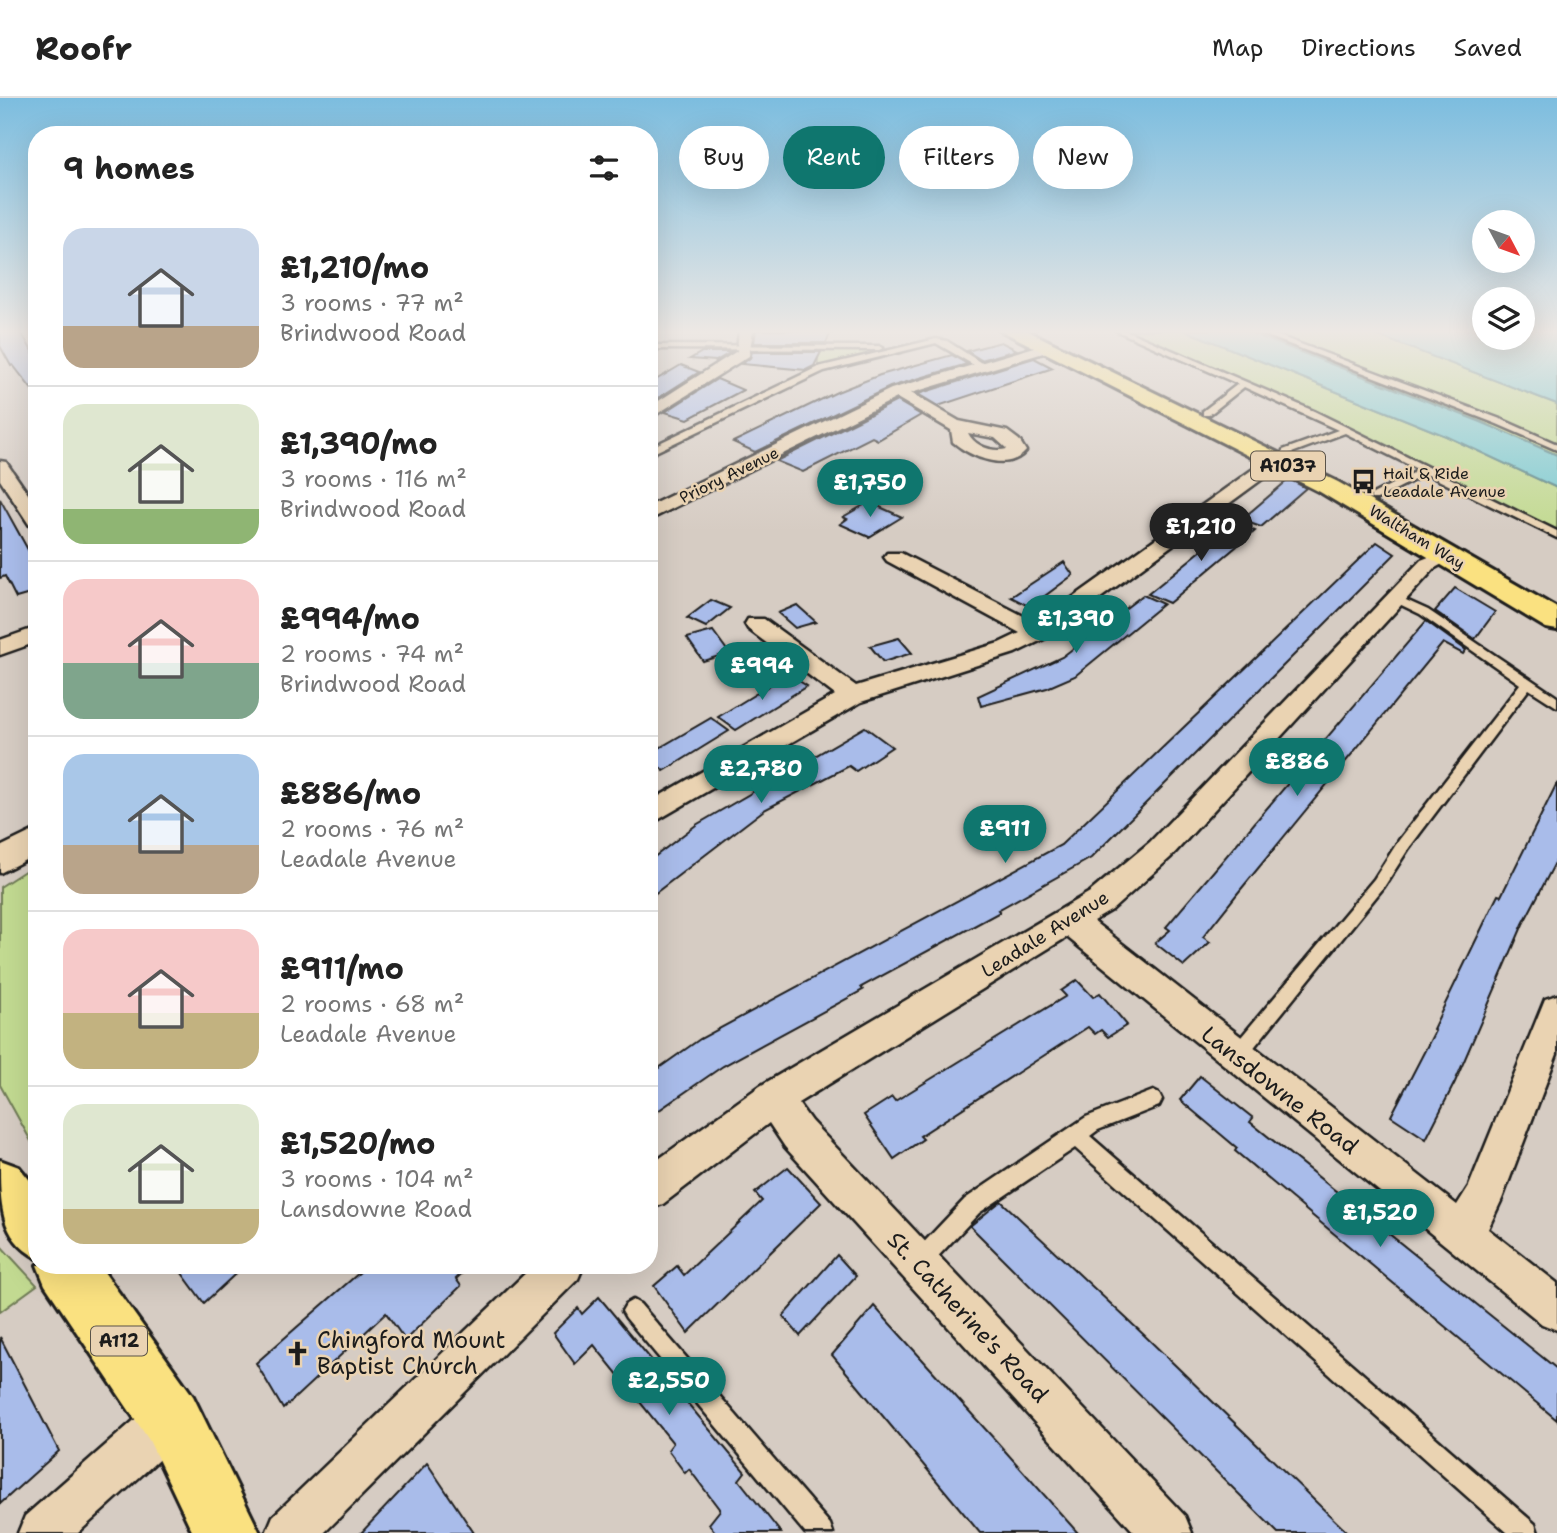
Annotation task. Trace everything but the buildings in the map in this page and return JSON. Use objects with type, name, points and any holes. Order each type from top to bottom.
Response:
[{"type":"main road","name":"Waltham Way","points":[[1163,397],[1374,502],[1557,604]]},
{"type":"main road","name":"Waltham Way","points":[[1374,502],[1447,556],[1557,621]]},
{"type":"main road","points":[[0,1186],[28,1220]]},
{"type":"main road","name":"A112","points":[[71,1274],[171,1418],[227,1533]]},
{"type":"street","points":[[658,408],[676,397]]},
{"type":"street","name":"Priory Avenue","points":[[658,510],[887,397]]},
{"type":"street","points":[[906,397],[960,427]]},
{"type":"street","points":[[658,810],[852,696],[1007,648],[1038,634],[1283,457]]},
{"type":"street","points":[[0,466],[28,508]]},
{"type":"street","name":"Leadale Avenue","points":[[658,1183],[773,1098],[1070,921],[1121,886],[1160,850],[1428,564],[1447,556]]},
{"type":"street","points":[[894,557],[1038,634]]},
{"type":"street","points":[[756,624],[852,696]]},
{"type":"street","points":[[0,648],[28,637]]},
{"type":"street","points":[[0,861],[28,845]]},
{"type":"street","name":"Lansdowne Road","points":[[1070,921],[1557,1309]]},
{"type":"street","points":[[1462,1234],[1483,1199],[1556,1016]]},
{"type":"street","name":"St. Catherine's Road","points":[[773,1098],[798,1133],[1168,1533]]},
{"type":"street","points":[[290,1533],[555,1274]]},
{"type":"street","points":[[42,1533],[171,1418]]},
{"type":"lane","points":[[658,448],[763,397]]},
{"type":"lane","points":[[1198,413],[1223,397]]},
{"type":"lane","points":[[1272,397],[1346,430],[1557,535]]},
{"type":"lane","points":[[1433,397],[1557,447]]},
{"type":"lane","points":[[1283,457],[1346,430]]},
{"type":"lane","points":[[1374,502],[1426,470]]},
{"type":"lane","points":[[1397,599],[1424,612],[1557,703]]},
{"type":"lane","points":[[1236,1055],[1379,883],[1404,844],[1527,683]]},
{"type":"lane","points":[[918,1263],[972,1206],[1092,1123],[1153,1100]]},
{"type":"lane","points":[[1076,1136],[1526,1533]]},
{"type":"lane","points":[[633,1311],[821,1533]]},
{"type":"green space","points":[[1267,397],[1350,397],[1446,436],[1557,488],[1557,538],[1351,434]]},
{"type":"green space","points":[[1416,397],[1539,397],[1557,404],[1557,455]]},
{"type":"green space","points":[[28,869],[28,1136],[0,1085],[0,887]]},
{"type":"green space","points":[[0,1245],[37,1285],[0,1312]]},
{"type":"water","points":[[1350,397],[1416,397],[1557,455],[1557,488],[1446,436]]},
{"type":"water","points":[[1539,397],[1557,397],[1557,404]]},
{"type":"place","name":"Hail & Ride Leadale Avenue","points":[[1363,482]]},
{"type":"place","name":"Chingford Mount Baptist Church","points":[[297,1353]]}]
